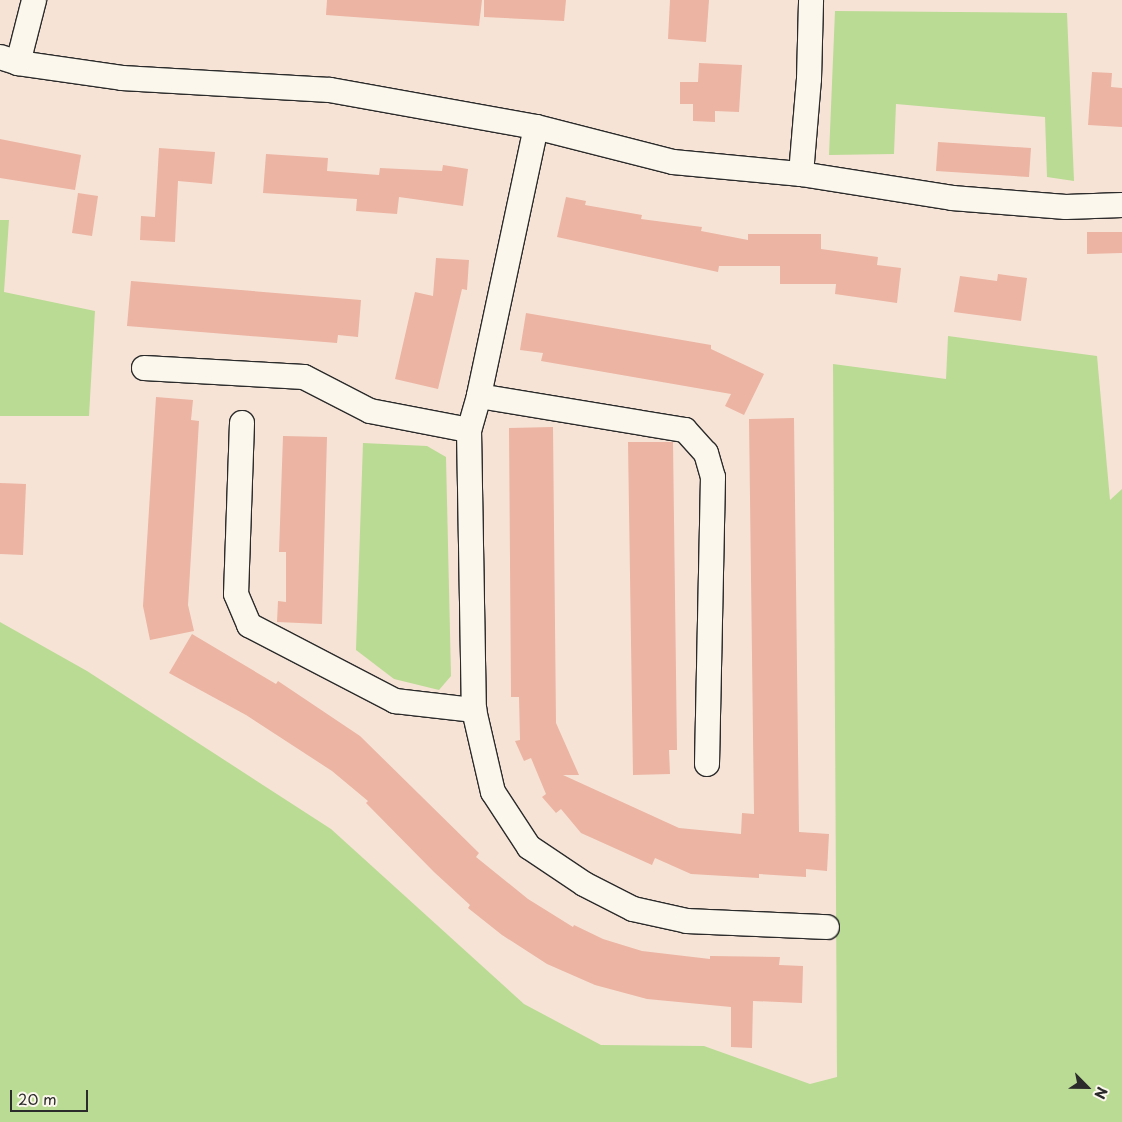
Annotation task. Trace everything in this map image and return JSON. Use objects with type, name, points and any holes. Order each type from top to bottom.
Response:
[{"type":"street","points":[[34,0],[9,60],[122,78],[330,90],[536,127],[674,162],[801,174],[952,198],[1066,207],[1122,206]]},
{"type":"street","points":[[801,174],[809,79],[811,0]]},
{"type":"street","points":[[536,127],[479,396],[469,430],[474,710],[493,792],[529,847],[584,884],[633,908],[688,921],[827,927]]},
{"type":"street","points":[[144,368],[304,377],[370,411],[469,430]]},
{"type":"street","points":[[479,396],[685,430],[706,453],[713,477],[707,764]]},
{"type":"street","points":[[242,422],[236,594],[249,625],[395,701],[474,710]]},
{"type":"green space","points":[[835,11],[1067,13],[1074,181],[1047,177],[1045,117],[896,104],[894,154],[829,155]]},
{"type":"green space","points":[[0,220],[9,220],[4,292],[95,311],[89,416],[0,416]]},
{"type":"green space","points":[[948,336],[1097,356],[1110,500],[1122,489],[1122,1122],[0,1122],[0,622],[87,671],[331,829],[524,1004],[601,1045],[704,1046],[810,1084],[837,1077],[833,364],[946,379]]},
{"type":"green space","points":[[363,443],[427,446],[446,457],[451,676],[439,690],[394,679],[356,650]]},
{"type":"building","points":[[327,0],[482,0],[479,26],[326,15]]},
{"type":"building","points":[[484,0],[566,0],[564,21],[484,17]]},
{"type":"building","points":[[670,0],[709,0],[706,42],[668,39]]},
{"type":"building","points":[[699,63],[742,65],[739,112],[715,111],[715,122],[693,121],[693,104],[680,104],[680,82],[698,82]]},
{"type":"building","points":[[1092,72],[1112,73],[1111,87],[1122,88],[1122,127],[1088,125]]},
{"type":"building","points":[[0,139],[81,155],[75,190],[0,178]]},
{"type":"building","points":[[938,142],[1031,148],[1029,177],[936,171]]},
{"type":"building","points":[[159,148],[215,152],[212,184],[178,181],[175,242],[140,240],[141,216],[155,217]]},
{"type":"building","points":[[266,154],[328,158],[327,171],[379,175],[380,168],[442,171],[443,165],[468,169],[463,206],[399,197],[397,214],[356,211],[357,199],[263,193]]},
{"type":"building","points":[[78,193],[98,196],[92,236],[72,233]]},
{"type":"building","points":[[566,197],[586,201],[585,205],[642,215],[641,219],[702,227],[701,231],[748,240],[748,234],[821,234],[821,249],[878,257],[877,265],[901,268],[897,303],[835,294],[836,284],[780,284],[780,266],[719,266],[718,272],[557,237]]},
{"type":"building","points":[[1087,232],[1122,232],[1122,253],[1087,254]]},
{"type":"building","points":[[436,258],[469,260],[467,290],[462,289],[438,389],[395,379],[415,292],[433,296]]},
{"type":"building","points":[[998,274],[1027,278],[1021,321],[954,312],[960,276],[997,281]]},
{"type":"building","points":[[131,281],[361,300],[358,337],[338,335],[337,343],[127,326]]},
{"type":"building","points":[[526,313],[711,345],[711,349],[764,374],[744,415],[725,406],[731,394],[541,361],[543,353],[520,350]]},
{"type":"building","points":[[156,397],[193,400],[191,420],[199,421],[188,605],[194,631],[150,640],[143,606]]},
{"type":"building","points":[[794,418],[799,832],[829,834],[827,871],[806,869],[806,877],[759,874],[759,878],[691,874],[655,858],[652,865],[581,833],[561,809],[556,813],[542,797],[546,794],[531,758],[524,761],[515,741],[520,740],[519,697],[511,697],[509,428],[553,427],[556,723],[579,775],[563,775],[679,828],[741,834],[742,813],[754,814],[749,419]]},
{"type":"building","points":[[283,436],[327,437],[322,624],[277,622],[278,601],[286,602],[286,552],[279,552]]},
{"type":"building","points":[[628,442],[673,442],[677,750],[669,750],[670,774],[633,775]]},
{"type":"building","points":[[0,483],[26,484],[23,555],[0,554]]},
{"type":"building","points":[[192,634],[276,684],[278,681],[360,736],[479,853],[476,857],[528,899],[573,927],[574,925],[603,939],[642,951],[710,959],[710,956],[780,957],[779,965],[803,966],[802,1003],[753,1001],[752,1048],[731,1047],[731,1007],[647,999],[595,985],[547,964],[502,935],[468,908],[470,905],[434,872],[366,803],[368,801],[332,771],[246,715],[169,673]]}]
